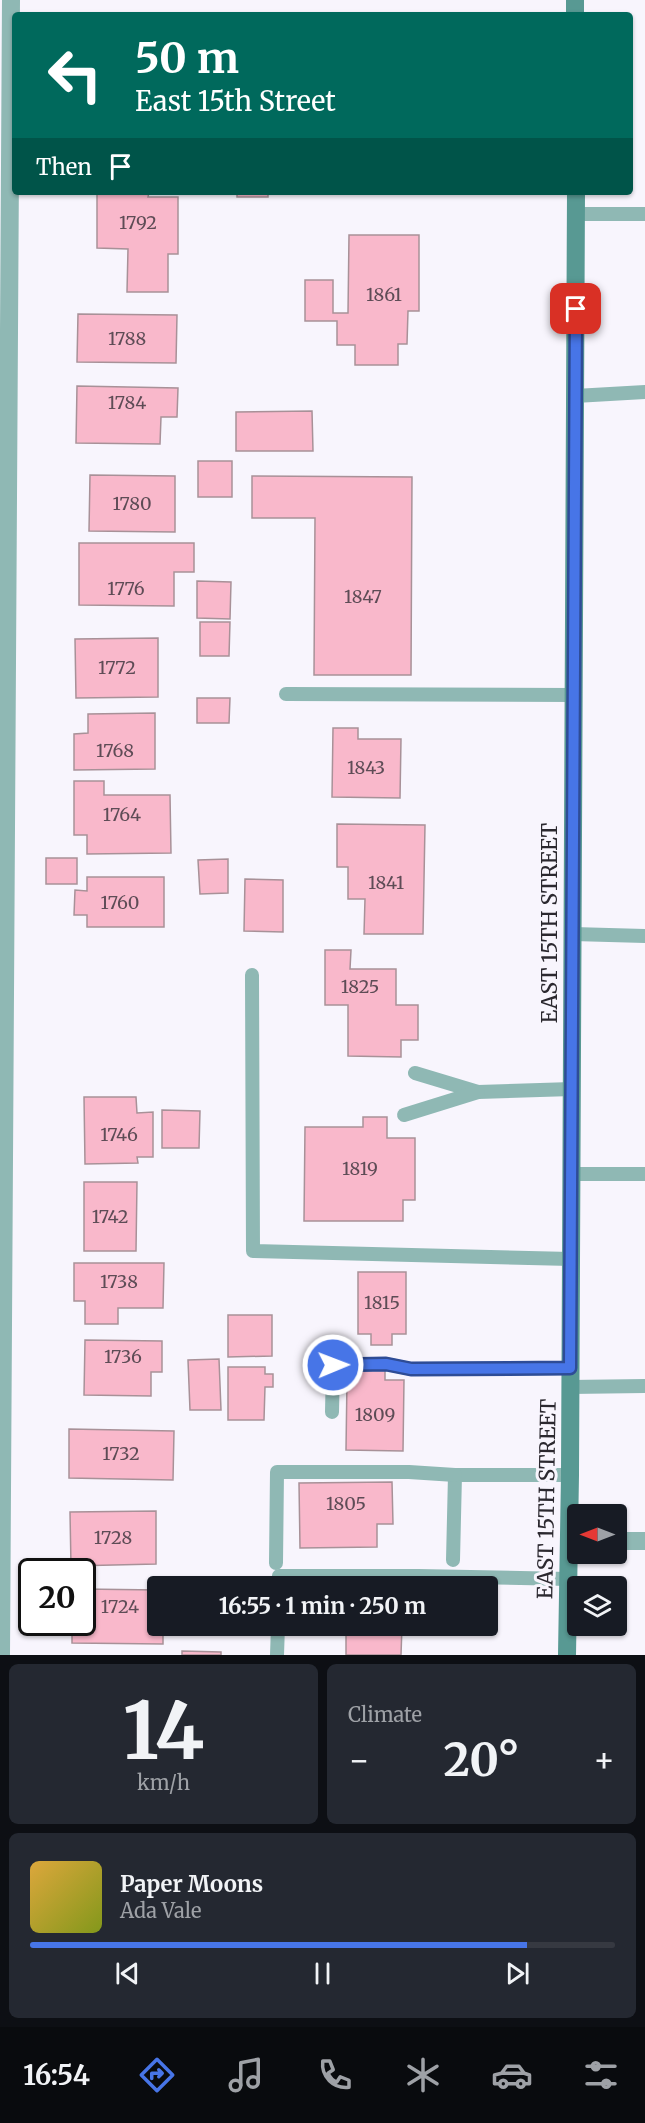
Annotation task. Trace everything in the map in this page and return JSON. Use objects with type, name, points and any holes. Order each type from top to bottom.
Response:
[{"type":"main road","name":"EAST 15TH STREET","points":[[572,1504],[570,1368],[576,195]]},
{"type":"main road","name":"EAST 15TH STREET","points":[[567,1655],[568,1636]]},
{"type":"street","points":[[1,1655],[9,25],[11,0]]},
{"type":"street","points":[[627,1541],[645,1541]]},
{"type":"lane","points":[[576,214],[645,214]]},
{"type":"lane","points":[[575,396],[645,392]]},
{"type":"lane","points":[[286,694],[574,695]]},
{"type":"lane","points":[[573,934],[645,936]]},
{"type":"lane","points":[[252,975],[253,1251],[571,1259]]},
{"type":"lane","points":[[415,1073],[478,1092]]},
{"type":"lane","points":[[404,1115],[478,1092],[572,1089]]},
{"type":"lane","points":[[572,1174],[645,1174]]},
{"type":"lane","points":[[332,1412],[333,1365],[386,1364],[411,1369],[570,1368]]},
{"type":"lane","points":[[570,1387],[645,1386]]},
{"type":"lane","points":[[276,1563],[277,1472],[570,1475]]},
{"type":"lane","points":[[453,1560],[455,1475]]},
{"type":"lane","points":[[498,1578],[567,1579]]},
{"type":"lane","points":[[277,1655],[278,1636]]},
{"type":"building","points":[[97,195],[178,197],[178,254],[168,254],[168,292],[127,292],[128,249],[97,248]]},
{"type":"building","points":[[237,195],[268,195],[268,197],[237,197]]},
{"type":"building","points":[[349,235],[419,235],[419,311],[408,311],[407,344],[398,344],[398,365],[355,365],[355,345],[337,345],[337,321],[305,321],[305,280],[333,280],[333,313],[348,313]]},
{"type":"building","points":[[78,314],[177,315],[176,363],[77,362]]},
{"type":"building","points":[[77,386],[178,388],[177,417],[161,417],[160,444],[76,443]]},
{"type":"building","points":[[312,411],[313,451],[236,451],[236,412]]},
{"type":"building","points":[[198,461],[232,461],[232,497],[198,497]]},
{"type":"building","points":[[90,475],[175,476],[175,532],[89,531]]},
{"type":"building","points":[[252,476],[412,477],[411,675],[314,675],[315,518],[252,518]]},
{"type":"building","points":[[79,543],[194,543],[194,572],[174,572],[174,606],[79,605]]},
{"type":"building","points":[[197,581],[231,582],[230,619],[197,618]]},
{"type":"building","points":[[200,622],[230,622],[229,656],[200,656]]},
{"type":"building","points":[[158,638],[158,697],[76,698],[75,639]]},
{"type":"building","points":[[197,698],[230,698],[229,723],[197,723]]},
{"type":"building","points":[[155,713],[155,769],[74,770],[74,734],[88,733],[88,714]]},
{"type":"building","points":[[333,728],[358,728],[358,739],[401,739],[400,798],[332,797]]},
{"type":"building","points":[[74,781],[104,781],[104,795],[170,795],[171,853],[87,854],[87,835],[74,835]]},
{"type":"building","points":[[337,824],[425,825],[423,934],[364,934],[365,899],[348,899],[348,867],[337,867]]},
{"type":"building","points":[[46,858],[77,858],[77,884],[46,884]]},
{"type":"building","points":[[228,859],[228,893],[200,894],[198,860]]},
{"type":"building","points":[[87,877],[164,877],[164,927],[87,927],[87,915],[74,915],[75,890],[87,891]]},
{"type":"building","points":[[245,879],[283,880],[283,932],[244,931]]},
{"type":"building","points":[[325,950],[351,950],[350,969],[396,969],[396,1005],[418,1005],[418,1040],[401,1040],[401,1057],[348,1056],[348,1005],[325,1005]]},
{"type":"building","points":[[84,1097],[136,1097],[137,1113],[153,1112],[153,1157],[137,1157],[138,1163],[85,1164]]},
{"type":"building","points":[[162,1110],[200,1111],[199,1148],[162,1148]]},
{"type":"building","points":[[363,1117],[387,1117],[387,1138],[415,1138],[415,1200],[403,1200],[403,1221],[304,1221],[305,1127],[363,1127]]},
{"type":"building","points":[[84,1182],[137,1182],[136,1251],[84,1251]]},
{"type":"building","points":[[74,1263],[164,1263],[163,1308],[118,1308],[118,1324],[85,1324],[85,1301],[74,1301]]},
{"type":"building","points":[[358,1272],[406,1272],[406,1334],[392,1334],[392,1345],[371,1345],[371,1334],[358,1334]]},
{"type":"building","points":[[228,1315],[272,1315],[272,1356],[228,1357]]},
{"type":"building","points":[[85,1340],[162,1341],[162,1372],[151,1372],[151,1396],[84,1395]]},
{"type":"building","points":[[219,1359],[221,1410],[190,1410],[188,1360]]},
{"type":"building","points":[[228,1367],[265,1367],[265,1374],[273,1374],[273,1387],[265,1387],[264,1420],[228,1420]]},
{"type":"building","points":[[349,1369],[385,1369],[385,1380],[404,1380],[403,1451],[346,1450]]},
{"type":"building","points":[[69,1429],[174,1431],[173,1480],[69,1478]]},
{"type":"building","points":[[392,1482],[393,1524],[377,1524],[377,1547],[300,1548],[299,1483]]},
{"type":"building","points":[[156,1511],[156,1564],[96,1565],[96,1558],[71,1558],[70,1512]]},
{"type":"building","points":[[96,1589],[147,1590],[147,1636],[163,1636],[163,1644],[72,1643],[72,1636],[96,1636]]},
{"type":"building","points":[[346,1636],[402,1636],[401,1655],[346,1655]]},
{"type":"building","points":[[182,1651],[221,1652],[221,1655],[182,1655]]},
{"type":"route","points":[[333,1365],[386,1364],[411,1369],[570,1368],[576,309]]}]
